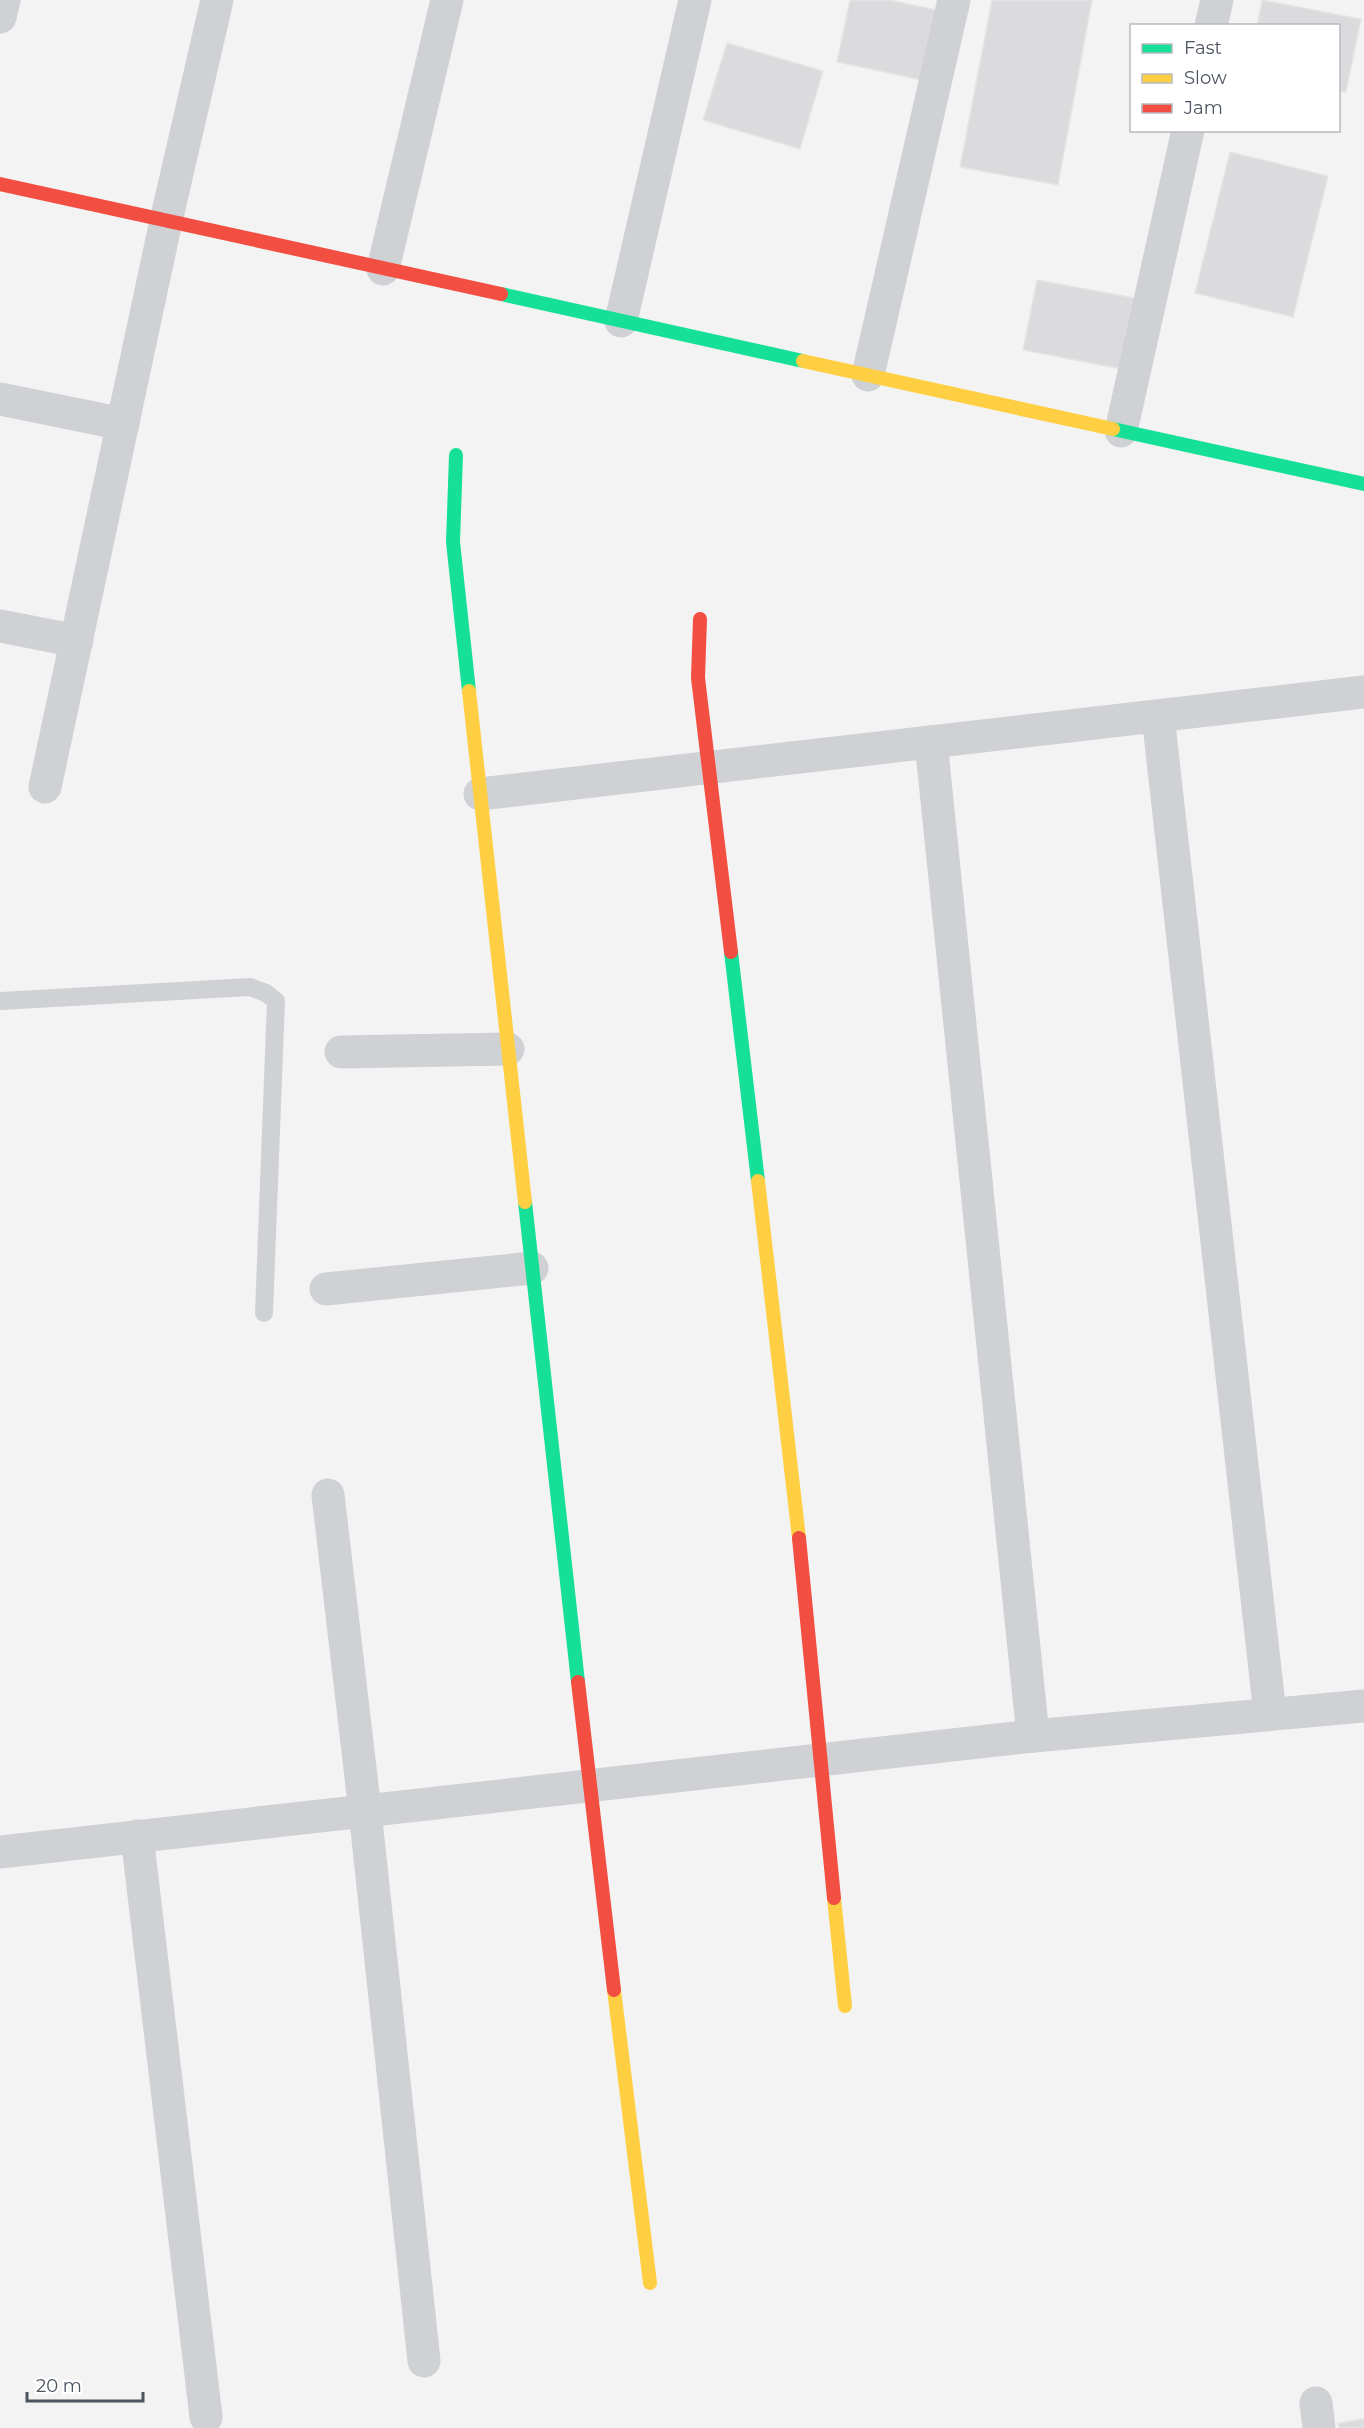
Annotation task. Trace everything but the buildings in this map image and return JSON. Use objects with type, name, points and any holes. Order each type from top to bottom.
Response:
[{"type":"street","points":[[0,17],[4,0]]},
{"type":"street","points":[[45,787],[166,221],[217,0]]},
{"type":"street","points":[[383,268],[447,0]]},
{"type":"street","points":[[621,321],[695,0]]},
{"type":"street","points":[[868,375],[954,0]]},
{"type":"street","points":[[1211,24],[1217,0]]},
{"type":"street","points":[[1121,431],[1188,132]]},
{"type":"street","points":[[0,184],[1364,484]]},
{"type":"street","points":[[0,399],[123,424]]},
{"type":"street","points":[[456,455],[453,542],[589,1786],[650,2283]]},
{"type":"street","points":[[700,619],[698,678],[707,768],[794,1486],[845,2006]]},
{"type":"street","points":[[0,626],[77,641]]},
{"type":"street","points":[[480,794],[1364,692]]},
{"type":"street","points":[[1158,716],[1270,1714]]},
{"type":"street","points":[[931,742],[1033,1736]]},
{"type":"street","points":[[341,1052],[508,1049]]},
{"type":"street","points":[[326,1289],[532,1268]]},
{"type":"street","points":[[328,1495],[365,1811],[424,2361]]},
{"type":"street","points":[[0,1852],[1033,1736],[1364,1706]]},
{"type":"street","points":[[137,1836],[206,2417]]},
{"type":"lane","points":[[0,1001],[250,987],[266,993],[276,1002],[264,1313]]},
{"type":"traffic: fast","points":[[501,294],[803,361]]},
{"type":"traffic: fast","points":[[1113,429],[1364,484]]},
{"type":"traffic: fast","points":[[456,455],[453,542],[469,691]]},
{"type":"traffic: fast","points":[[731,952],[758,1181]]},
{"type":"traffic: fast","points":[[525,1202],[578,1682]]},
{"type":"traffic: slow","points":[[803,361],[1113,429]]},
{"type":"traffic: slow","points":[[469,691],[525,1202]]},
{"type":"traffic: slow","points":[[758,1181],[799,1538]]},
{"type":"traffic: slow","points":[[834,1898],[845,2006]]},
{"type":"traffic: slow","points":[[614,1990],[650,2283]]},
{"type":"traffic: jam","points":[[0,184],[501,294]]},
{"type":"traffic: jam","points":[[700,619],[698,678],[731,952]]},
{"type":"traffic: jam","points":[[799,1538],[834,1898]]},
{"type":"traffic: jam","points":[[578,1682],[614,1990]]}]
